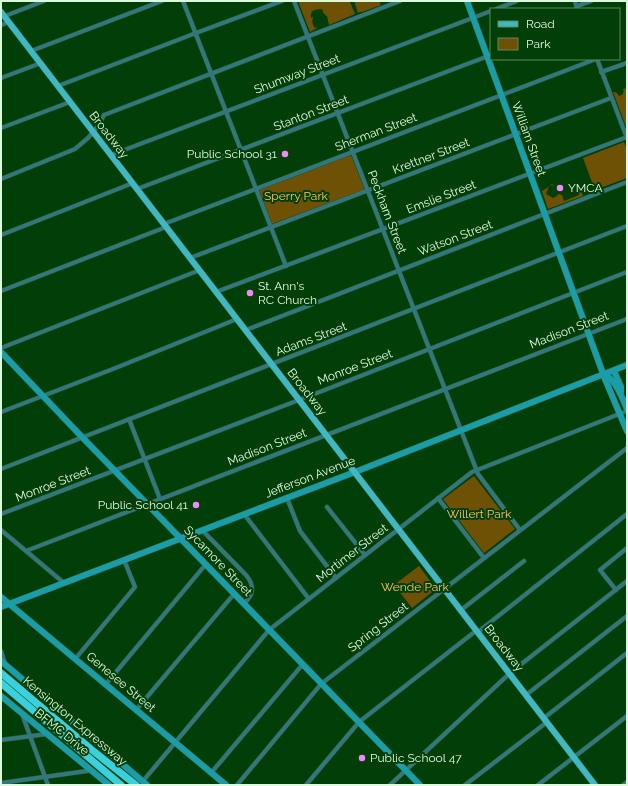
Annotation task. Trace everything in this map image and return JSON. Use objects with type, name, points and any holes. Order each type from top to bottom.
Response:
[{"type":"highway","name":"Kensington Expressway","points":[[1,673],[86,745],[117,769],[142,784]]},
{"type":"highway","name":"Kensington Expressway","points":[[1,683],[121,785]]},
{"type":"main road","name":"Broadway","points":[[3,14],[596,785]]},
{"type":"street","points":[[3,14],[44,1]]},
{"type":"street","points":[[31,51],[162,1]]},
{"type":"street","points":[[183,1],[286,266]]},
{"type":"street","points":[[58,86],[282,1]]},
{"type":"street","name":"Peckham Street","points":[[294,1],[476,470],[520,530]]},
{"type":"street","points":[[1,179],[75,149],[88,138],[98,126],[104,115],[400,1]]},
{"type":"street","name":"William Street","points":[[467,1],[489,56]]},
{"type":"street","points":[[499,8],[517,1]]},
{"type":"street","points":[[574,1],[577,8],[591,1]]},
{"type":"street","name":"Shumway Street","points":[[111,155],[490,11]]},
{"type":"street","points":[[1,25],[9,22]]},
{"type":"street","name":"Stanton Street","points":[[137,189],[489,56]]},
{"type":"street","name":"William Street","points":[[490,60],[574,293],[604,374],[627,430]]},
{"type":"street","name":"Sherman Street","points":[[1,291],[256,188],[593,60]]},
{"type":"street","points":[[596,60],[627,138]]},
{"type":"street","points":[[602,72],[627,63]]},
{"type":"street","points":[[1,78],[41,64]]},
{"type":"street","name":"Krettner Street","points":[[190,258],[611,98]]},
{"type":"street","points":[[1,128],[70,102]]},
{"type":"street","name":"Emslie Street","points":[[216,292],[530,173],[627,138]]},
{"type":"street","name":"Watson Street","points":[[246,330],[627,182]]},
{"type":"street","points":[[1,235],[133,183]]},
{"type":"street","name":"Adams Street","points":[[1,469],[414,310],[627,226]]},
{"type":"street","points":[[1,348],[200,270]]},
{"type":"street","name":"Monroe Street","points":[[1,514],[627,272]]},
{"type":"street","points":[[1,412],[237,319]]},
{"type":"street","name":"Madison Street","points":[[26,551],[627,319]]},
{"type":"street","name":"Sycamore Street","points":[[1,352],[420,785]]},
{"type":"street","name":"Jefferson Avenue","points":[[1,607],[355,472],[627,365]]},
{"type":"street","points":[[614,371],[621,388],[621,393]]},
{"type":"street","name":"William Street","points":[[604,374],[621,393],[627,410]]},
{"type":"street","name":"Mortimer Street","points":[[142,784],[175,742],[270,630],[438,498],[476,470],[627,410]]},
{"type":"street","points":[[129,419],[160,499]]},
{"type":"street","name":"Spring Street","points":[[236,785],[321,684],[627,448]]},
{"type":"street","points":[[287,498],[300,531],[336,578]]},
{"type":"street","points":[[438,498],[484,558]]},
{"type":"street","points":[[327,507],[365,555]]},
{"type":"street","points":[[244,514],[308,599]]},
{"type":"street","points":[[306,785],[359,722],[627,514]]},
{"type":"street","points":[[1,530],[64,583]]},
{"type":"street","points":[[202,530],[251,581],[252,593],[250,598],[244,604]]},
{"type":"street","points":[[616,590],[600,570],[627,548]]},
{"type":"street","points":[[76,658],[135,587],[124,560]]},
{"type":"street","points":[[461,610],[524,561]]},
{"type":"street","points":[[106,684],[206,564]]},
{"type":"street","points":[[390,785],[510,673],[627,581]]},
{"type":"street","points":[[136,710],[234,594]]},
{"type":"street","name":"Genesee Street","points":[[1,596],[226,785]]},
{"type":"street","points":[[526,695],[627,616]]},
{"type":"street","points":[[1,652],[6,666]]},
{"type":"street","points":[[465,785],[627,653]]},
{"type":"street","points":[[1,661],[142,784]]},
{"type":"street","points":[[211,773],[303,664]]},
{"type":"street","name":"BFMC Drive","points":[[2,697],[109,785]]},
{"type":"street","points":[[22,713],[48,785]]},
{"type":"street","points":[[538,785],[627,716]]},
{"type":"street","points":[[1,740],[48,734]]},
{"type":"street","points":[[1,783],[91,770]]},
{"type":"street","points":[[623,785],[627,782]]},
{"type":"green space","points":[[298,1],[351,1],[350,2],[355,14],[329,25],[327,16],[324,14],[322,9],[314,10],[311,13],[311,18],[313,17],[312,22],[315,28],[317,28],[310,32]]},
{"type":"green space","points":[[354,1],[379,1],[381,5],[358,13]]},
{"type":"green space","points":[[627,88],[627,129],[613,92],[617,93],[619,96],[623,94],[623,89]]},
{"type":"green space","points":[[624,142],[627,149],[627,178],[595,190],[583,158]]},
{"type":"green space","name":"Sperry Park","points":[[350,155],[364,190],[272,224],[259,190]]},
{"type":"green space","points":[[578,182],[583,196],[548,209],[542,191],[549,186],[546,194],[553,198],[558,194],[562,195],[564,201],[579,195],[575,184]]},
{"type":"green space","name":"Willert Park","points":[[474,476],[515,529],[484,553],[443,499]]},
{"type":"green space","name":"Wende Park","points":[[419,566],[436,589],[412,608],[394,585]]},
{"type":"place","name":"Public School 31","points":[[285,154]]},
{"type":"place","name":"YMCA","points":[[560,188]]},
{"type":"place","name":"St. Ann's RC Church","points":[[250,293]]},
{"type":"place","name":"Public School 41","points":[[196,505]]},
{"type":"place","name":"Public School 47","points":[[362,758]]}]
